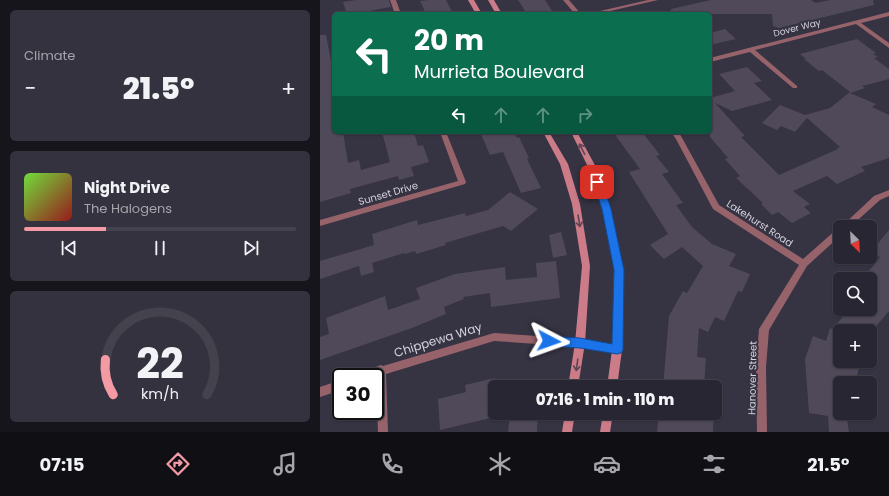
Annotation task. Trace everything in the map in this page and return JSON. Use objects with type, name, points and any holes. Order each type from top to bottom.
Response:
[{"type":"main road","points":[[471,0],[478,12]]},
{"type":"main road","points":[[491,0],[498,12]]},
{"type":"main road","points":[[547,134],[564,164],[576,204],[586,266],[580,343],[574,380]]},
{"type":"main road","points":[[575,134],[593,169],[608,217],[619,270],[617,350],[613,380]]},
{"type":"main road","points":[[567,432],[569,420]]},
{"type":"main road","points":[[605,432],[607,420]]},
{"type":"street","points":[[393,0],[397,12]]},
{"type":"street","points":[[566,0],[576,12]]},
{"type":"street","points":[[599,12],[654,0]]},
{"type":"street","name":"Dover Way","points":[[712,59],[889,14]]},
{"type":"street","points":[[856,22],[889,46]]},
{"type":"street","points":[[750,49],[795,87]]},
{"type":"street","name":"Sunset Drive","points":[[320,223],[462,182],[444,134]]},
{"type":"street","name":"Lakehurst Road","points":[[676,134],[716,207],[804,264]]},
{"type":"street","points":[[853,220],[878,198],[889,193]]},
{"type":"street","name":"Hanover Street","points":[[762,432],[761,367],[764,329],[804,264],[833,237]]},
{"type":"street","name":"Chippewa Way","points":[[384,369],[494,337],[580,343],[617,350]]},
{"type":"street","points":[[320,392],[332,388]]},
{"type":"street","points":[[383,420],[383,432]]},
{"type":"building","points":[[356,0],[389,0],[391,7],[369,12],[346,12],[343,2]]},
{"type":"building","points":[[446,0],[452,12],[425,12],[420,1]]},
{"type":"building","points":[[518,0],[545,0],[553,12],[526,12]]},
{"type":"building","points":[[711,0],[811,0],[816,3],[830,0],[873,0],[874,5],[779,28],[773,26],[772,14],[671,12],[671,9]]},
{"type":"building","points":[[725,29],[736,39],[712,45],[712,32]]},
{"type":"building","points":[[320,35],[326,35],[332,61],[332,134],[343,134],[348,163],[359,160],[361,170],[390,162],[383,134],[415,134],[418,146],[423,145],[429,162],[411,167],[414,176],[399,180],[398,176],[350,189],[351,193],[320,202]]},
{"type":"building","points":[[857,39],[876,53],[873,54],[878,57],[874,58],[889,69],[889,79],[862,86],[865,88],[850,93],[876,104],[872,107],[889,115],[889,158],[861,167],[865,171],[837,184],[827,176],[793,191],[810,204],[804,207],[811,213],[792,223],[778,212],[772,215],[761,204],[763,203],[736,178],[740,176],[725,159],[728,158],[710,137],[710,134],[712,134],[712,97],[735,91],[719,74],[747,67],[762,81],[754,83],[772,100],[732,111],[715,103],[745,136],[741,137],[779,175],[838,149],[837,148],[840,147],[807,118],[795,132],[781,126],[777,130],[762,123],[780,105],[805,115],[830,108],[850,92],[822,70],[819,71],[800,54]]},
{"type":"building","points":[[481,134],[515,134],[517,138],[519,137],[529,158],[527,159],[541,188],[521,193],[503,152],[490,155]]},
{"type":"building","points":[[614,134],[644,134],[660,155],[656,156],[669,172],[662,174],[683,203],[676,205],[692,227],[712,244],[736,254],[729,266],[750,274],[742,292],[738,291],[724,321],[715,317],[708,332],[699,328],[697,357],[706,358],[704,380],[664,380],[669,316],[683,291],[687,293],[703,266],[682,247],[664,259],[650,245],[668,234],[629,172],[640,169]]},
{"type":"building","points":[[510,192],[538,209],[511,231],[503,226],[445,243],[446,245],[416,254],[415,251],[404,253],[372,263],[374,272],[361,276],[359,266],[320,279],[320,261],[374,245],[372,234],[417,220],[418,225],[465,213],[466,216],[488,210]]},
{"type":"building","points":[[889,230],[889,311],[877,325],[836,324],[844,316],[877,316],[877,272],[868,272],[875,264],[877,264],[877,261],[880,257],[877,255],[877,245]]},
{"type":"building","points":[[561,232],[567,255],[553,258],[549,235]]},
{"type":"building","points":[[556,261],[560,298],[491,307],[490,293],[463,297],[464,299],[444,307],[446,314],[412,328],[320,360],[320,337],[329,334],[326,318],[385,296],[388,310],[420,299],[416,288],[455,274],[505,267],[506,280],[537,277],[536,263]]},
{"type":"building","points":[[830,328],[833,328],[833,368],[859,368],[857,376],[833,376],[833,420],[847,420],[849,432],[829,432],[828,416],[809,413],[805,359],[813,336],[826,341]]},
{"type":"building","points":[[495,378],[495,380],[488,380],[488,419],[440,430],[438,399],[466,392],[465,385]]},
{"type":"building","points":[[509,420],[538,420],[537,432],[508,432]]},
{"type":"building","points":[[658,420],[714,420],[713,432],[657,432]]},
{"type":"route","points":[[549,341],[580,343],[617,350],[619,270],[607,209],[597,182]]}]
